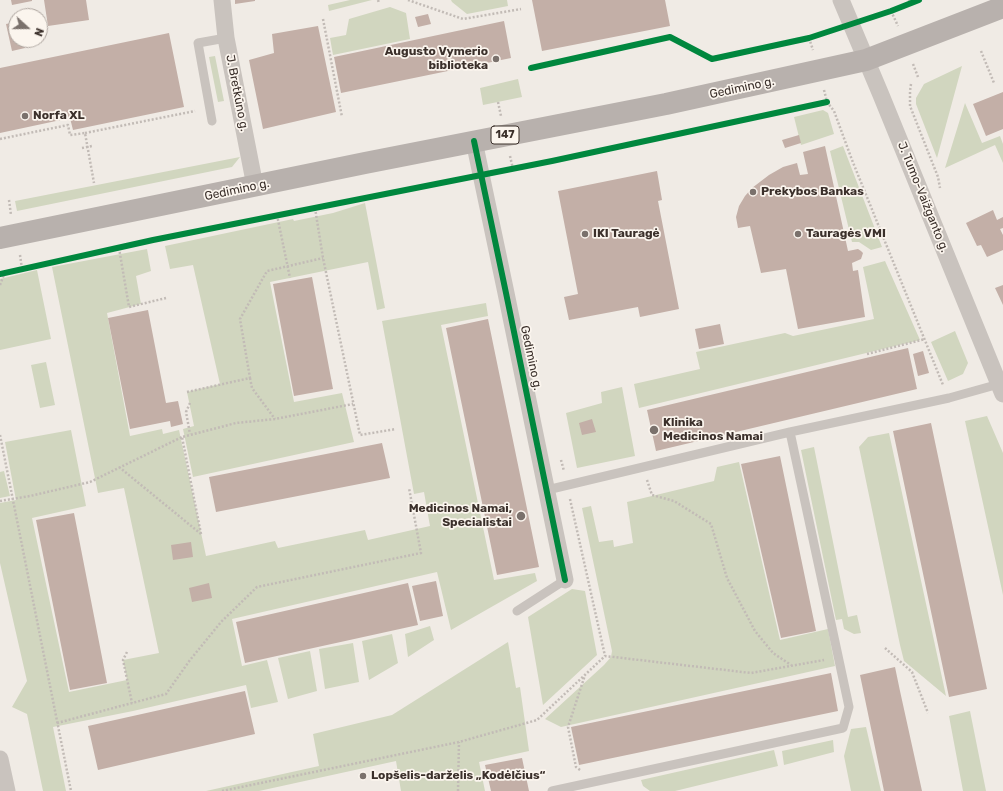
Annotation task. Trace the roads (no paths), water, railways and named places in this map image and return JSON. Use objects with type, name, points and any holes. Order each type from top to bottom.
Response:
[{"type":"main road","name":"Gedimino g.","points":[[0,238],[474,141],[687,100],[866,60],[1003,7]]},
{"type":"street","name":"J. Bretkūno g.","points":[[222,0],[226,38],[255,186]]},
{"type":"street","name":"J. Tumo-Vaižganto g.","points":[[841,0],[1001,389]]},
{"type":"street","name":"Gedimino g.","points":[[474,141],[565,580]]},
{"type":"street","points":[[0,759],[7,791]]},
{"type":"lane","points":[[212,122],[198,43],[226,38]]},
{"type":"lane","points":[[547,490],[790,432],[949,398],[1001,389]]},
{"type":"lane","points":[[552,791],[843,728],[849,707],[790,432]]},
{"type":"lane","points":[[517,611],[565,580]]},
{"type":"place","name":"Augusto Vymerio biblioteka","points":[[496,59]]},
{"type":"place","name":"Norfa XL","points":[[25,116]]},
{"type":"place","name":"Prekybos Bankas","points":[[753,192]]},
{"type":"place","name":"IKI Tauragė","points":[[585,234]]},
{"type":"place","name":"Tauragės VMI","points":[[798,234]]},
{"type":"place","name":"Klinika Medicinos Namai","points":[[654,430]]},
{"type":"place","name":"Medicinos Namai, Specialistai","points":[[521,516]]},
{"type":"place","name":"Lopšelis-darželis „Kodėlčius“","points":[[363,776]]}]
